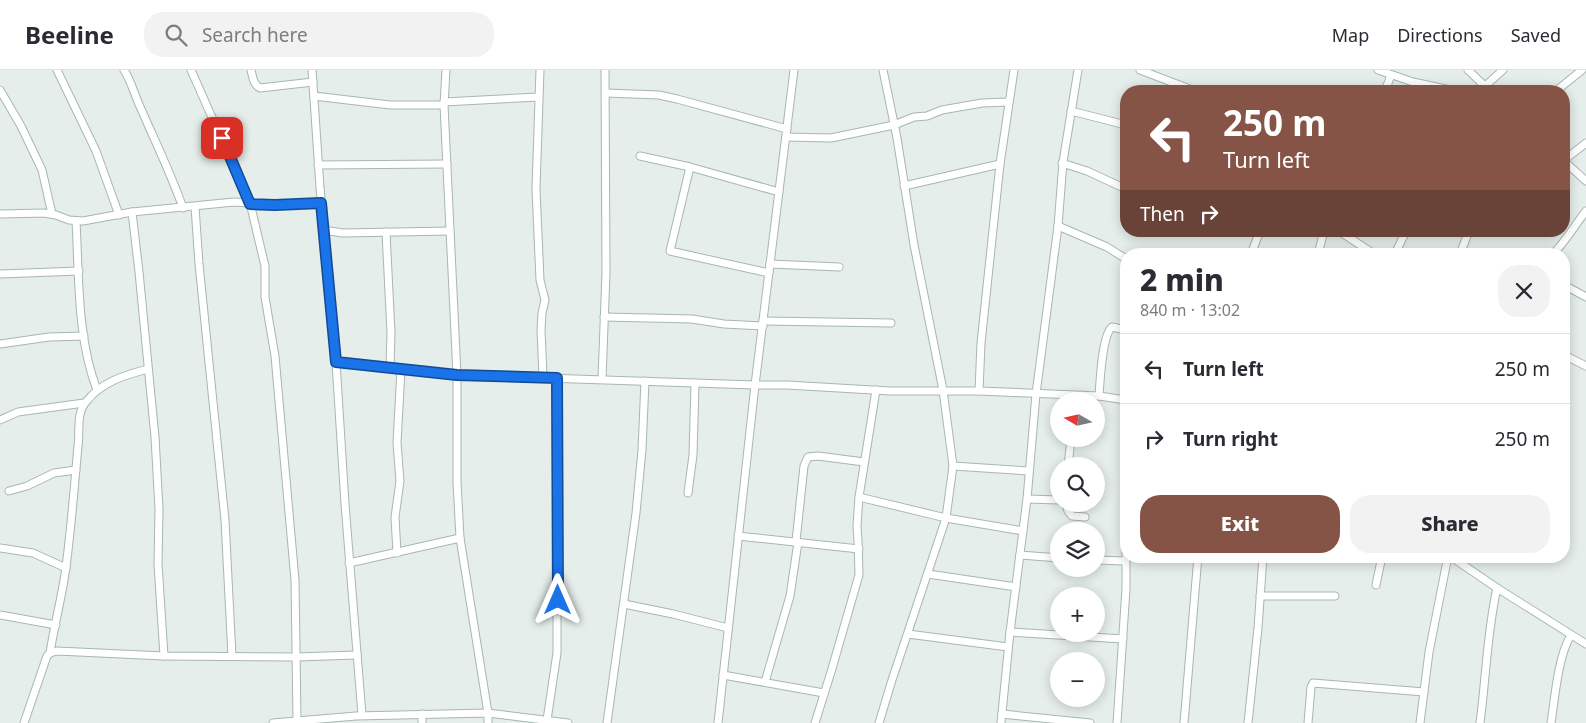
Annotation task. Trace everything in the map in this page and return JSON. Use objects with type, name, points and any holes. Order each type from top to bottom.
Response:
[{"type":"street","points":[[57,70],[96,151],[119,215]]},
{"type":"street","points":[[124,70],[171,173],[183,208]]},
{"type":"street","points":[[191,70],[250,204],[265,266],[265,298],[275,356],[295,580],[297,721]]},
{"type":"street","points":[[252,70],[254,81],[260,88],[313,82]]},
{"type":"street","points":[[312,70],[362,716]]},
{"type":"street","points":[[446,70],[444,103],[457,375],[457,482],[460,538],[488,723]]},
{"type":"street","points":[[540,70],[536,189],[540,280],[545,300],[541,330],[543,377]]},
{"type":"street","points":[[602,379],[606,273],[604,195],[605,70]]},
{"type":"street","points":[[718,723],[755,385],[794,70]]},
{"type":"street","points":[[880,723],[946,518],[953,466],[943,390],[882,70]]},
{"type":"street","points":[[979,391],[1000,164],[1014,70]]},
{"type":"street","points":[[1001,723],[1008,647],[1027,499],[1036,394],[1058,226],[1062,163],[1078,70]]},
{"type":"street","points":[[1140,70],[1179,85]]},
{"type":"street","points":[[1378,70],[1431,85]]},
{"type":"street","points":[[1468,70],[1483,85]]},
{"type":"street","points":[[1490,85],[1503,70]]},
{"type":"street","points":[[1563,85],[1582,70]]},
{"type":"street","points":[[1387,85],[1391,75]]},
{"type":"street","points":[[0,90],[21,126],[42,170],[52,214]]},
{"type":"street","points":[[606,93],[659,95],[677,98],[787,133],[832,138],[894,125],[914,117],[927,116],[942,110],[982,103],[1009,102]]},
{"type":"street","points":[[314,96],[390,105],[538,97]]},
{"type":"street","points":[[1071,111],[1120,123]]},
{"type":"street","points":[[1570,156],[1586,143]]},
{"type":"street","points":[[640,156],[690,167],[779,192]]},
{"type":"street","points":[[1062,163],[1087,171],[1120,186]]},
{"type":"street","points":[[318,165],[447,164]]},
{"type":"street","points":[[904,186],[1000,164]]},
{"type":"street","points":[[1570,166],[1586,181]]},
{"type":"street","points":[[690,167],[670,251],[769,273]]},
{"type":"street","points":[[0,214],[44,213],[83,222],[132,212],[234,202],[275,205],[321,203]]},
{"type":"street","points":[[195,207],[198,264],[225,520],[232,656]]},
{"type":"street","points":[[1570,232],[1586,211]]},
{"type":"street","points":[[132,212],[156,464],[159,533],[158,564],[164,656]]},
{"type":"street","points":[[76,221],[84,336],[91,373],[98,390]]},
{"type":"street","points":[[1058,226],[1100,244],[1120,256]]},
{"type":"street","points":[[323,230],[343,233],[450,230]]},
{"type":"street","points":[[386,232],[391,333],[390,368]]},
{"type":"street","points":[[1348,237],[1365,248]]},
{"type":"street","points":[[1558,248],[1567,237]]},
{"type":"street","points":[[770,264],[838,266]]},
{"type":"street","points":[[0,274],[79,271]]},
{"type":"street","points":[[1570,288],[1586,297]]},
{"type":"street","points":[[604,317],[692,319],[724,324],[891,323]]},
{"type":"street","points":[[1099,392],[1108,330],[1112,327],[1120,329]]},
{"type":"street","points":[[0,344],[49,337],[84,336]]},
{"type":"street","points":[[1570,358],[1586,366]]},
{"type":"street","points":[[336,362],[457,375],[787,385],[876,390],[979,391],[1050,395]]},
{"type":"street","points":[[397,552],[395,517],[400,481],[397,443],[401,369]]},
{"type":"street","points":[[24,723],[47,656],[50,653],[56,625],[66,568],[80,416],[84,403],[110,382],[127,374],[148,370]]},
{"type":"street","points":[[547,720],[557,653],[557,378]]},
{"type":"street","points":[[607,723],[636,513],[642,450],[645,381]]},
{"type":"street","points":[[688,493],[693,455],[695,383]]},
{"type":"street","points":[[815,723],[859,575],[856,526],[876,390]]},
{"type":"street","points":[[1105,397],[1120,399]]},
{"type":"street","points":[[0,420],[18,412],[84,403]]},
{"type":"street","points":[[765,682],[790,596],[804,466],[808,457],[818,456],[864,462]]},
{"type":"street","points":[[953,466],[1029,471]]},
{"type":"street","points":[[9,491],[27,486],[54,473],[76,470]]},
{"type":"street","points":[[859,497],[946,518],[1023,531]]},
{"type":"street","points":[[1027,499],[1050,500]]},
{"type":"street","points":[[1069,512],[1072,516],[1085,517]]},
{"type":"street","points":[[738,536],[858,549]]},
{"type":"street","points":[[349,563],[460,538]]},
{"type":"street","points":[[0,548],[33,553],[66,568]]},
{"type":"street","points":[[1020,555],[1050,557]]},
{"type":"street","points":[[1105,561],[1120,562]]},
{"type":"street","points":[[1117,723],[1126,563]]},
{"type":"street","points":[[1184,723],[1197,563]]},
{"type":"street","points":[[1248,723],[1262,563]]},
{"type":"street","points":[[1376,585],[1381,563]]},
{"type":"street","points":[[1420,723],[1430,652],[1448,563]]},
{"type":"street","points":[[1460,563],[1586,644]]},
{"type":"street","points":[[928,574],[1016,587]]},
{"type":"street","points":[[1480,723],[1491,614],[1497,588]]},
{"type":"street","points":[[1260,596],[1335,596]]},
{"type":"street","points":[[624,604],[728,628]]},
{"type":"street","points":[[0,615],[56,625]]},
{"type":"street","points":[[1010,632],[1122,639]]},
{"type":"street","points":[[908,634],[1008,647]]},
{"type":"street","points":[[1551,723],[1561,663],[1571,634]]},
{"type":"street","points":[[50,653],[56,651],[164,656],[296,657],[357,655]]},
{"type":"street","points":[[723,675],[824,693]]},
{"type":"street","points":[[1308,723],[1313,683],[1424,692]]},
{"type":"street","points":[[273,723],[334,720],[362,716],[488,713],[568,723]]},
{"type":"street","points":[[422,714],[422,723]]},
{"type":"street","points":[[1002,714],[1090,723]]},
{"type":"route","points":[[222,138],[250,204],[321,203],[336,362],[457,375],[557,378],[558,600]]}]
